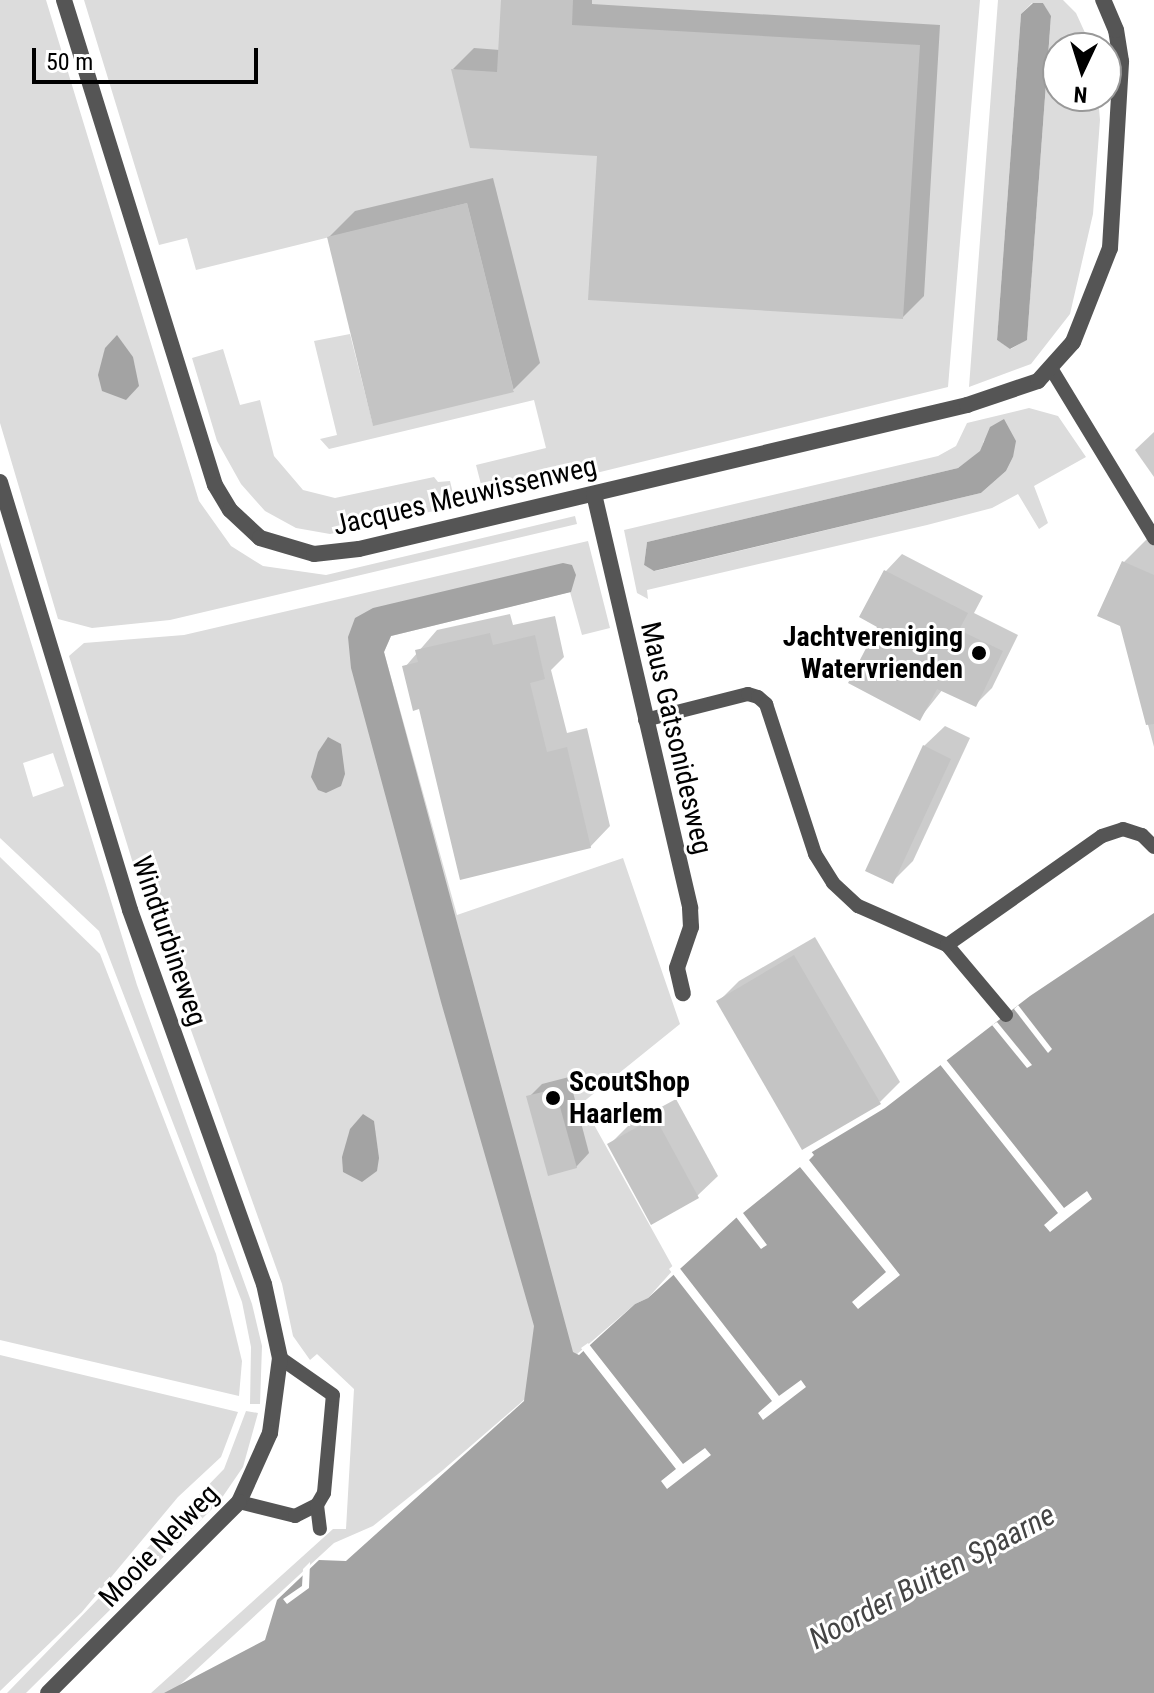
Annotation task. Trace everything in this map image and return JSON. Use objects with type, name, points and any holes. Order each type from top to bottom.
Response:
[{"type":"street","name":"Jacques Meuwissenweg","points":[[64,0],[215,485],[242,525],[295,553],[335,554],[991,399],[1020,391],[1052,370]]},
{"type":"street","points":[[1052,370],[1085,319],[1110,248],[1121,76],[1106,6]]},
{"type":"street","name":"Windturbineweg","points":[[0,482],[130,910],[264,1284],[280,1358],[275,1414]]},
{"type":"street","name":"Maus Gatsonidesweg","points":[[594,494],[690,908],[691,927],[677,968],[683,993]]},
{"type":"street","name":"Mooie Nelweg","points":[[48,1693],[239,1502],[257,1471],[275,1414]]},
{"type":"lane","points":[[1052,370],[1154,538]]},
{"type":"lane","points":[[645,720],[748,694],[758,697],[766,704],[815,854],[833,883],[858,906],[947,945],[1006,1015]]},
{"type":"lane","points":[[947,945],[1102,836],[1123,829],[1142,835],[1154,847]]},
{"type":"lane","points":[[239,1502],[295,1516],[317,1505],[324,1493],[333,1395],[280,1358]]},
{"type":"lane","points":[[317,1505],[320,1529]]},
{"type":"shaded area","points":[[0,0],[46,0],[199,501],[231,546],[263,566],[326,575],[575,516],[577,524],[170,620],[92,628],[58,619],[0,423]]},
{"type":"shaded area","points":[[84,0],[980,0],[948,387],[485,500],[476,465],[546,448],[534,400],[329,449],[320,439],[337,435],[314,341],[350,334],[373,425],[514,391],[467,203],[196,270],[187,238],[159,245]]},
{"type":"shaded area","points":[[998,0],[1063,0],[1076,13],[1085,32],[1050,32],[1051,17],[1043,3],[1032,3],[1021,14],[997,340],[1011,349],[1027,339],[1044,112],[1099,112],[1093,214],[1070,314],[1031,364],[969,387]]},
{"type":"shaded area","points":[[223,349],[240,405],[260,400],[274,456],[303,490],[335,498],[434,477],[438,482],[450,481],[456,506],[330,534],[296,528],[265,511],[241,484],[217,441],[192,358]]},
{"type":"shaded area","points":[[1029,408],[1058,416],[1086,457],[1034,486],[1048,523],[1039,529],[1018,494],[992,508],[927,525],[647,590],[648,599],[637,593],[624,530],[938,456],[956,446],[967,423]],"holes":[[[984,440],[1013,457],[1006,471],[981,493],[655,571],[644,565],[647,542],[958,468],[981,451]]]},
{"type":"shaded area","points":[[588,541],[610,628],[582,635],[570,592],[391,636],[384,652],[457,915],[623,858],[680,1024],[582,1103],[674,1269],[648,1298],[635,1304],[443,1470],[373,1526],[334,1543],[171,1693],[151,1693],[333,1529],[346,1529],[354,1389],[317,1354],[310,1360],[293,1336],[282,1284],[144,899],[69,656],[84,643],[184,635]]},
{"type":"shaded area","points":[[0,542],[137,985],[252,1304],[262,1346],[260,1404],[250,1404],[251,1347],[242,1302],[99,931],[0,838]],"holes":[[[53,753],[64,786],[33,797],[23,763]]]},
{"type":"shaded area","points":[[0,857],[100,954],[216,1254],[242,1361],[239,1396],[0,1340]]},
{"type":"shaded area","points":[[0,1355],[238,1412],[221,1457],[178,1497],[82,1612],[0,1691]]},
{"type":"shaded area","points":[[246,1411],[258,1413],[243,1467],[219,1502],[26,1693],[7,1693],[224,1469]]},
{"type":"water","points":[[1033,3],[1043,3],[1051,16],[1050,32],[1042,32],[1044,112],[1027,340],[1010,349],[997,340],[1021,14]]},
{"type":"water","points":[[117,335],[133,357],[139,386],[126,400],[102,391],[98,375],[105,348]]},
{"type":"water","points":[[1004,419],[1016,441],[1013,457],[1006,471],[981,493],[654,571],[644,565],[647,542],[958,468],[980,451],[990,427]]},
{"type":"water","name":"Noorder Buiten Spaarne","points":[[563,563],[572,565],[576,575],[571,592],[391,636],[384,652],[573,1352],[579,1355],[635,1304],[648,1298],[802,1158],[885,1108],[1030,996],[1154,913],[1154,1693],[164,1693],[265,1640],[277,1600],[319,1560],[346,1561],[524,1401],[534,1326],[441,1002],[351,668],[348,637],[355,618],[373,608]]},
{"type":"water","points":[[328,737],[341,744],[345,774],[341,786],[326,793],[318,790],[311,777],[318,752]]},
{"type":"water","points":[[363,1114],[374,1121],[379,1158],[377,1171],[362,1182],[343,1172],[342,1157],[350,1129]]},
{"type":"pier","points":[[1018,1005],[1052,1049],[1048,1053],[1014,1009]]},
{"type":"pier","points":[[997,1022],[1032,1065],[1027,1068],[992,1025]]},
{"type":"pier","points":[[944,1057],[1064,1208],[1087,1191],[1092,1199],[1050,1232],[1044,1225],[1058,1213],[938,1062]]},
{"type":"pier","points":[[810,1150],[814,1155],[809,1160],[900,1275],[858,1309],[852,1302],[886,1272],[800,1167],[743,1213],[767,1245],[761,1249],[736,1217],[678,1266],[779,1396],[801,1380],[806,1387],[763,1420],[758,1413],[772,1401],[669,1269]]},
{"type":"pier","points":[[588,1343],[683,1464],[705,1448],[711,1455],[667,1489],[661,1481],[676,1469],[581,1348]]},
{"type":"pier","points":[[310,1562],[309,1588],[287,1604],[283,1599],[302,1586],[303,1569]]},
{"type":"building","points":[[501,0],[573,0],[572,25],[920,45],[903,319],[588,300],[597,156],[470,148],[451,69],[497,72]]},
{"type":"building","points":[[467,203],[514,392],[373,426],[327,237]]},
{"type":"building","points":[[1122,561],[1154,575],[1154,724],[1146,725],[1120,626],[1097,616]]},
{"type":"building","points":[[884,570],[968,613],[959,630],[1003,651],[976,707],[937,689],[920,721],[848,683],[877,627],[859,617]]},
{"type":"building","points":[[490,633],[493,645],[535,635],[545,679],[530,683],[547,752],[567,747],[591,848],[460,880],[419,709],[413,711],[402,666],[418,662],[415,650]]},
{"type":"building","points":[[923,745],[951,759],[893,884],[865,871]]},
{"type":"building","points":[[794,955],[881,1104],[802,1150],[716,1001]]},
{"type":"building","points":[[555,1089],[577,1168],[548,1176],[526,1096]]},
{"type":"building","points":[[655,1117],[699,1198],[651,1225],[607,1144]]},
{"type":"place","name":"Jachtvereniging Watervrienden","points":[[979,653]]},
{"type":"place","name":"ScoutShop Haarlem","points":[[553,1098]]}]
